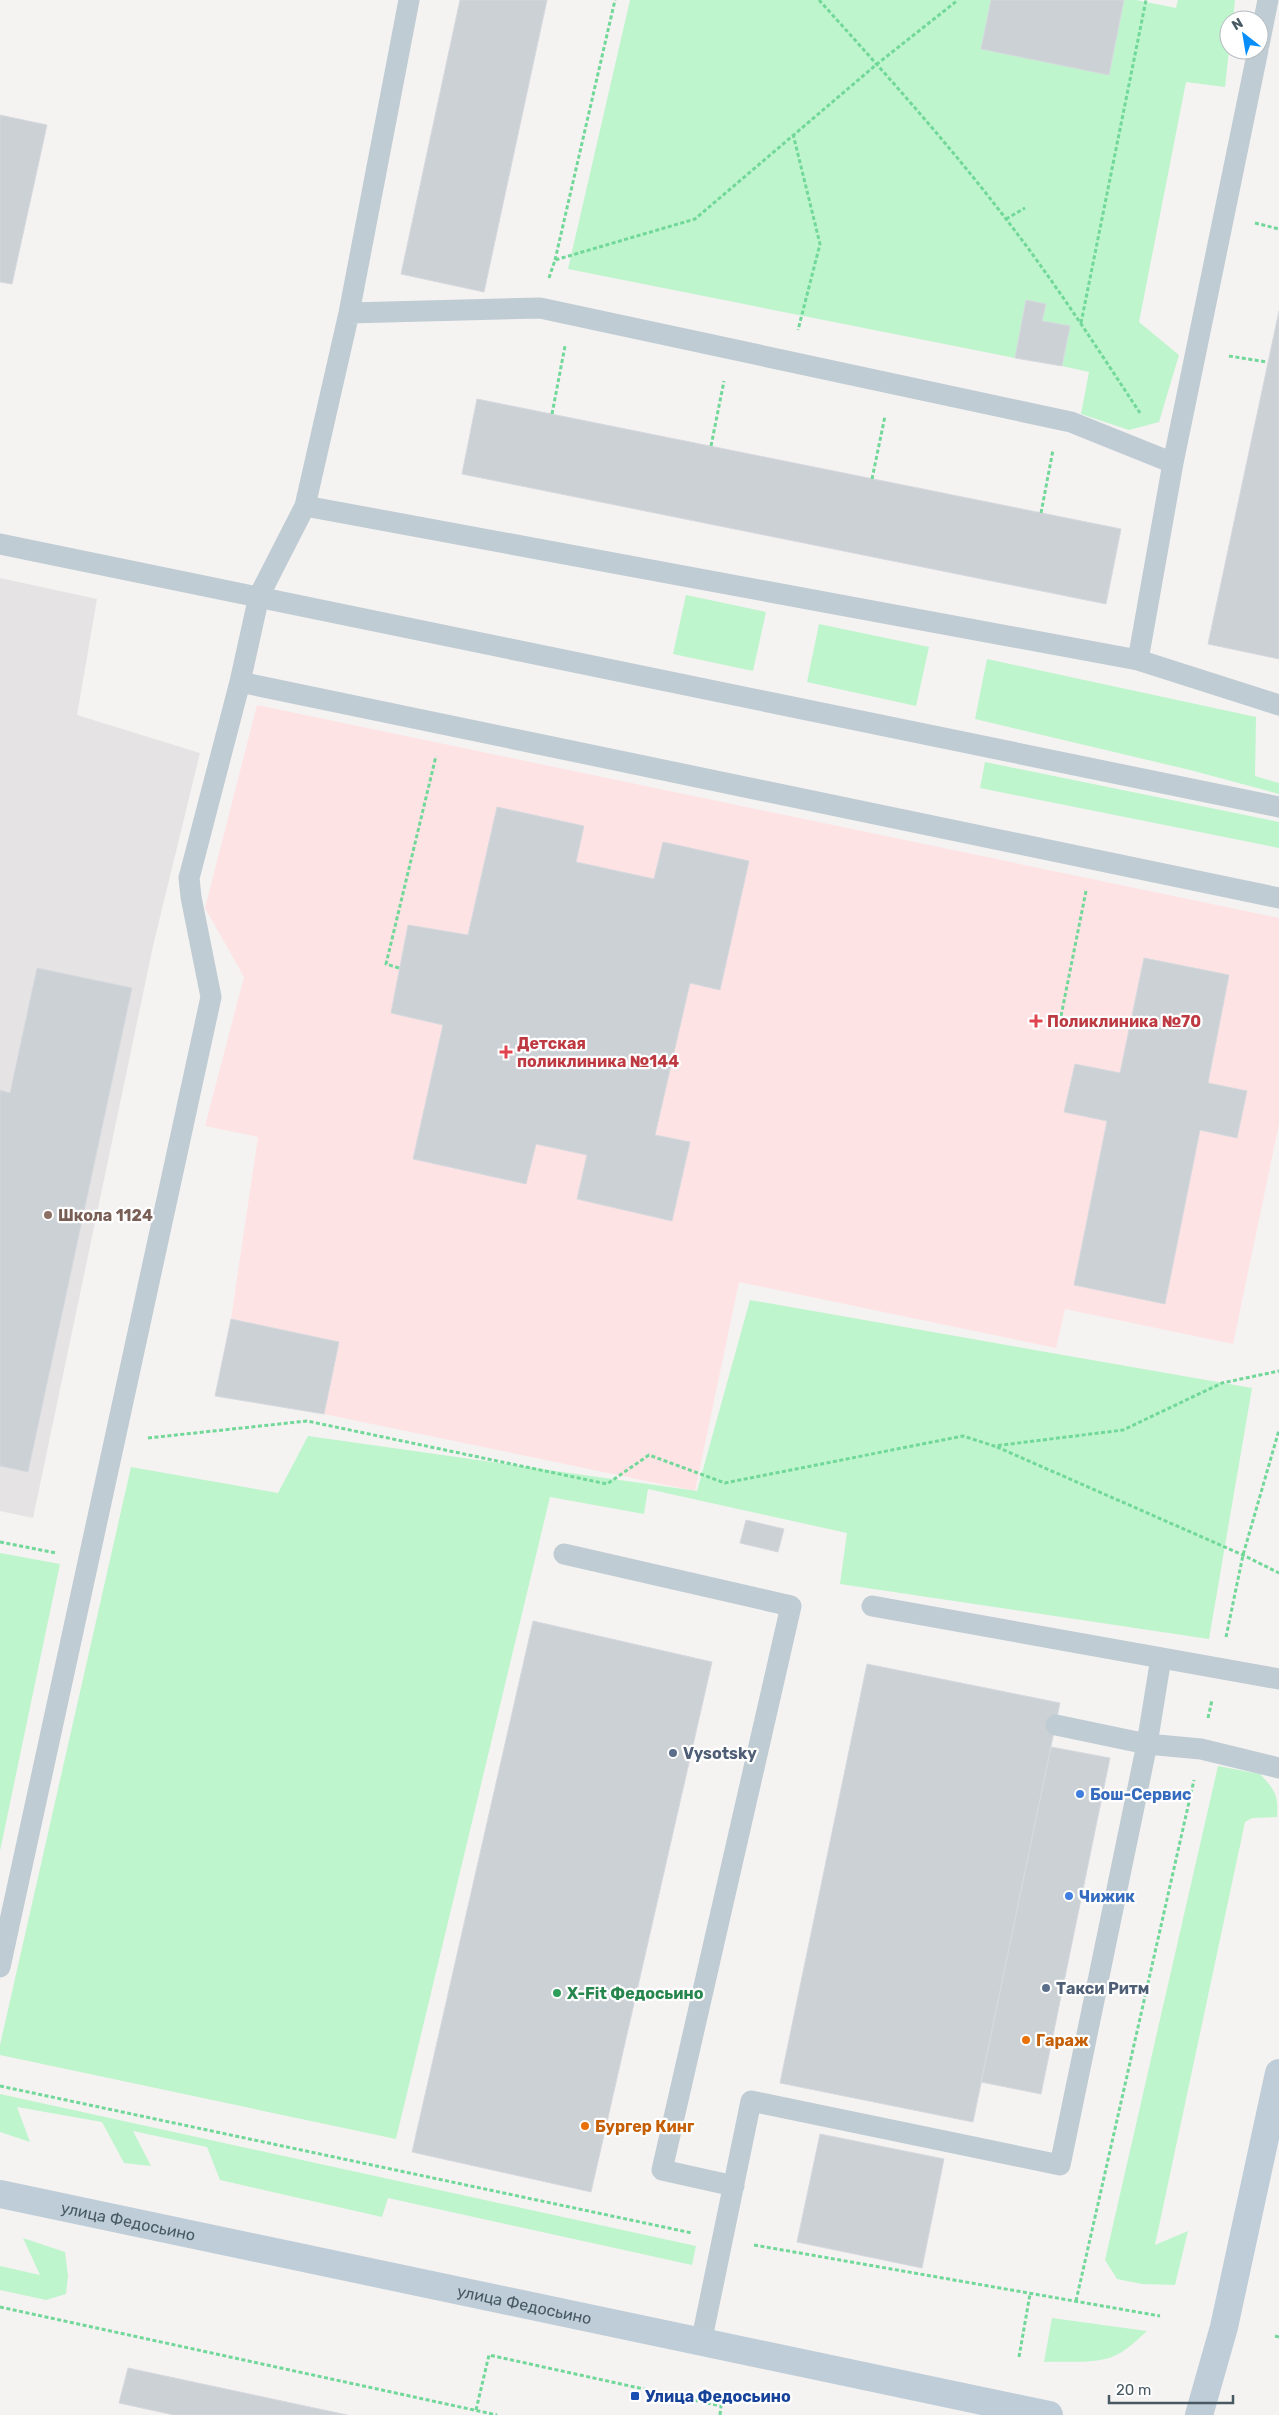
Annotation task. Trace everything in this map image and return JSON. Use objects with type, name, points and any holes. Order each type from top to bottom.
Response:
[{"type":"street","points":[[1200,2415],[1224,2327],[1279,2073]]},
{"type":"street","name":"улица Федосьино","points":[[0,2194],[1049,2415]]},
{"type":"lane","points":[[0,1967],[211,997],[190,897],[189,878],[240,682],[259,596],[305,506],[349,313],[409,0]]},
{"type":"lane","points":[[1138,660],[1173,463],[1256,60]]},
{"type":"lane","points":[[349,313],[540,308],[1059,419],[1173,463]]},
{"type":"lane","points":[[305,506],[1138,660],[1279,705]]},
{"type":"lane","points":[[0,544],[1279,807]]},
{"type":"lane","points":[[240,682],[1279,898]]},
{"type":"lane","points":[[564,1554],[791,1606],[662,2170],[734,2186]]},
{"type":"lane","points":[[872,1606],[1279,1679]]},
{"type":"lane","points":[[701,2343],[751,2101],[1060,2164],[1147,1744],[1161,1658]]},
{"type":"lane","points":[[1056,1725],[1147,1744],[1201,1749],[1279,1768]]},
{"type":"path","points":[[540,308],[555,260],[615,0]]},
{"type":"path","points":[[819,0],[877,64],[1006,219],[1081,324],[1141,414]]},
{"type":"path","points":[[555,260],[695,219],[877,64],[958,0]]},
{"type":"path","points":[[1081,324],[1146,0]]},
{"type":"path","points":[[790,362],[820,244],[793,134]]},
{"type":"path","points":[[1006,219],[1025,208]]},
{"type":"path","points":[[552,414],[572,314]]},
{"type":"path","points":[[711,446],[731,349]]},
{"type":"path","points":[[1196,350],[1268,362]]},
{"type":"path","points":[[872,479],[892,384]]},
{"type":"path","points":[[1041,513],[1059,419]]},
{"type":"path","points":[[399,968],[386,964],[443,725]]},
{"type":"path","points":[[1061,1016],[1093,860]]},
{"type":"path","points":[[994,1446],[1123,1430],[1222,1383],[1279,1371]]},
{"type":"path","points":[[114,1441],[307,1422],[607,1484],[649,1455],[724,1483],[963,1436],[994,1446],[1243,1555],[1279,1573]]},
{"type":"path","points":[[1076,2301],[1243,1555],[1279,1430]]},
{"type":"path","points":[[0,1542],[89,1560]]},
{"type":"path","points":[[0,2086],[722,2240],[1160,2316]]},
{"type":"path","points":[[1019,2357],[1030,2294]]},
{"type":"path","points":[[0,2307],[497,2415]]},
{"type":"path","points":[[476,2410],[489,2355],[721,2406],[720,2415]]},
{"type":"shaded area","name":"Школа 1124","points":[[0,578],[97,599],[77,715],[200,753],[153,946],[33,1518],[0,1511]]},
{"type":"shaded area","name":"Детская поликлиника №144","points":[[257,705],[1279,918],[1279,1124],[1233,1344],[1065,1309],[1056,1348],[739,1282],[695,1491],[324,1414],[231,1319],[258,1137],[205,1126],[244,977],[205,908]]},
{"type":"green space","points":[[630,0],[1136,0],[1176,8],[1178,0],[1235,0],[1234,10],[1219,10],[1219,60],[1228,60],[1225,87],[1186,82],[1139,322],[1179,355],[1159,422],[1129,430],[1081,414],[1089,372],[1062,366],[1070,326],[1042,321],[1045,304],[1026,300],[1015,358],[568,269]]},
{"type":"green space","points":[[686,595],[766,612],[753,671],[673,654]]},
{"type":"green space","points":[[819,624],[929,647],[916,706],[807,682]]},
{"type":"green space","points":[[987,659],[1256,717],[1255,776],[1279,783],[1279,794],[1190,770],[975,719]]},
{"type":"green space","points":[[985,762],[1279,822],[1279,848],[980,788]]},
{"type":"green space","points":[[750,1300],[1252,1388],[1209,1639],[840,1584],[847,1533],[648,1489],[644,1514],[550,1497],[396,2139],[0,2055],[0,2045],[131,1467],[278,1493],[308,1436],[697,1491]]},
{"type":"green space","points":[[0,1553],[60,1564],[0,1851]]},
{"type":"green space","points":[[1218,1766],[1260,1774],[1275,1793],[1277,1817],[1252,1818],[1245,1822],[1155,2245],[1188,2231],[1175,2285],[1142,2284],[1117,2279],[1105,2260]]},
{"type":"green space","points":[[0,2094],[696,2246],[692,2265],[388,2198],[382,2217],[220,2180],[207,2147],[133,2131],[151,2166],[124,2163],[102,2122],[17,2107],[30,2142],[0,2132]]},
{"type":"green space","points":[[23,2238],[65,2252],[68,2276],[66,2294],[46,2300],[0,2290],[0,2266],[40,2275]]},
{"type":"green space","points":[[1052,2318],[1147,2331],[1126,2349],[1112,2357],[1087,2361],[1044,2362]]},
{"type":"building","points":[[460,0],[547,0],[484,292],[401,274]]},
{"type":"building","points":[[991,0],[1124,0],[1109,75],[981,49]]},
{"type":"building","points":[[0,115],[47,125],[12,284],[0,282]]},
{"type":"building","points":[[1026,300],[1046,304],[1042,321],[1070,326],[1062,366],[1015,358]]},
{"type":"building","points":[[1279,311],[1279,659],[1208,644]]},
{"type":"building","points":[[477,399],[1121,529],[1106,604],[462,474]]},
{"type":"building","points":[[497,807],[584,826],[576,862],[654,879],[663,842],[749,861],[720,990],[690,983],[655,1135],[690,1142],[672,1221],[577,1199],[587,1155],[536,1144],[526,1184],[413,1159],[443,1025],[391,1013],[408,925],[468,935]]},
{"type":"building","points":[[1144,958],[1229,975],[1208,1083],[1247,1091],[1237,1138],[1200,1130],[1165,1304],[1074,1285],[1107,1121],[1064,1112],[1075,1064],[1120,1073]]},
{"type":"building","points":[[37,968],[132,988],[28,1472],[0,1466],[0,1090],[10,1093]]},
{"type":"building","points":[[231,1319],[339,1342],[324,1414],[215,1396]]},
{"type":"building","points":[[746,1520],[784,1529],[778,1552],[740,1543]]},
{"type":"building","points":[[533,1621],[712,1662],[591,2192],[412,2152]]},
{"type":"building","points":[[867,1664],[1060,1703],[973,2122],[780,2083]]},
{"type":"building","points":[[1051,1747],[1110,1758],[1041,2094],[981,2082]]},
{"type":"building","points":[[820,2134],[944,2159],[922,2268],[797,2242]]},
{"type":"building","points":[[128,2368],[347,2415],[174,2415],[119,2403]]},
{"type":"place","name":"Поликлиника №70","points":[[1036,1021]]},
{"type":"place","name":"Детская поликлиника №144","points":[[506,1052]]},
{"type":"place","name":"Школа 1124","points":[[48,1215]]},
{"type":"place","name":"Vysotsky","points":[[673,1753]]},
{"type":"place","name":"Бош-Сервис","points":[[1080,1794]]},
{"type":"place","name":"Чижик","points":[[1069,1896]]},
{"type":"place","name":"Такси Ритм","points":[[1046,1988]]},
{"type":"place","name":"X-Fit Федосьино","points":[[557,1993]]},
{"type":"place","name":"Гараж","points":[[1026,2040]]},
{"type":"place","name":"Бургер Кинг","points":[[585,2126]]},
{"type":"place","name":"Улица Федосьино","points":[[635,2396]]}]
